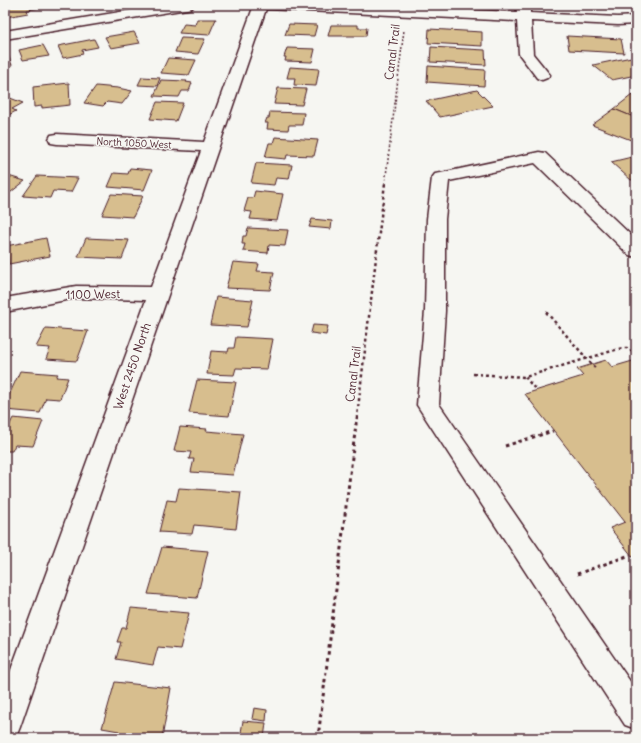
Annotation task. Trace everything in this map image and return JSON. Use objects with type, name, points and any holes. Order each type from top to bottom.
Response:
[{"type":"street","points":[[5,35],[187,5]]},
{"type":"street","name":"West 2450 North","points":[[5,727],[157,294],[261,5]]},
{"type":"street","points":[[265,5],[406,12],[524,11],[618,21],[636,20]]},
{"type":"street","points":[[524,11],[526,54],[542,75]]},
{"type":"street","name":"North 1050 West","points":[[57,139],[211,147]]},
{"type":"street","points":[[636,251],[539,157],[441,178],[436,219],[435,311],[428,405],[636,715]]},
{"type":"street","name":"1100 West","points":[[5,305],[76,292],[157,294]]},
{"type":"path","name":"Canal Trail","points":[[318,738],[406,12]]},
{"type":"path","points":[[546,312],[594,368]]},
{"type":"path","points":[[473,374],[525,377],[622,348],[628,348],[636,354]]},
{"type":"path","points":[[525,377],[535,389]]},
{"type":"path","points":[[505,446],[553,431]]},
{"type":"path","points":[[577,574],[630,555]]},
{"type":"building","points":[[5,5],[40,5],[41,8],[27,10],[28,13],[6,17]]},
{"type":"building","points":[[197,19],[216,19],[209,35],[179,33],[184,24],[195,25]]},
{"type":"building","points":[[289,24],[317,25],[314,36],[285,35]]},
{"type":"building","points":[[331,25],[358,25],[358,28],[367,28],[366,36],[328,36]]},
{"type":"building","points":[[429,29],[482,32],[482,46],[428,43]]},
{"type":"building","points":[[134,32],[140,43],[111,48],[105,37]]},
{"type":"building","points":[[567,36],[621,39],[624,53],[569,50]]},
{"type":"building","points":[[181,38],[205,39],[198,54],[175,52]]},
{"type":"building","points":[[94,39],[98,47],[82,50],[83,54],[63,58],[58,46]]},
{"type":"building","points":[[43,45],[49,56],[23,60],[19,50]]},
{"type":"building","points":[[431,47],[485,50],[486,65],[430,62]]},
{"type":"building","points":[[287,48],[315,49],[312,62],[285,61],[286,57],[284,57]]},
{"type":"building","points":[[8,55],[12,65],[5,66],[5,56]]},
{"type":"building","points":[[636,56],[636,75],[612,80],[593,65]]},
{"type":"building","points":[[168,58],[196,60],[189,75],[161,73]]},
{"type":"building","points":[[428,66],[485,70],[484,86],[427,82]]},
{"type":"building","points":[[290,67],[319,69],[316,86],[294,85],[295,78],[287,78]]},
{"type":"building","points":[[142,77],[160,78],[157,86],[138,85]]},
{"type":"building","points":[[161,80],[187,81],[186,82],[192,83],[189,91],[182,91],[179,97],[154,96]]},
{"type":"building","points":[[69,83],[70,105],[42,108],[42,106],[34,107],[33,87]]},
{"type":"building","points":[[96,86],[132,91],[122,104],[107,102],[103,106],[84,103]]},
{"type":"building","points":[[278,88],[306,89],[302,105],[274,104]]},
{"type":"building","points":[[477,90],[493,106],[440,117],[426,101]]},
{"type":"building","points":[[632,95],[636,96],[636,118],[614,109]]},
{"type":"building","points":[[5,96],[23,103],[12,109],[16,111],[5,117]]},
{"type":"building","points":[[157,102],[183,103],[176,121],[150,119]]},
{"type":"building","points":[[614,109],[636,118],[636,131],[633,133],[636,135],[631,140],[592,125]]},
{"type":"building","points":[[270,112],[304,113],[302,125],[289,125],[288,130],[267,129],[268,123],[265,123],[267,118],[269,118]]},
{"type":"building","points":[[275,137],[318,140],[314,156],[287,155],[286,159],[265,157],[269,143],[273,143]]},
{"type":"building","points":[[636,156],[636,179],[631,180],[611,162]]},
{"type":"building","points":[[256,163],[292,165],[289,179],[276,178],[274,185],[251,183]]},
{"type":"building","points":[[130,168],[152,170],[144,190],[108,187],[114,173],[128,174]]},
{"type":"building","points":[[5,175],[25,181],[6,196],[5,196]]},
{"type":"building","points":[[37,176],[78,178],[71,192],[53,191],[50,198],[23,196]]},
{"type":"building","points":[[255,191],[283,194],[277,221],[250,219],[252,212],[244,211],[248,198],[253,198]]},
{"type":"building","points":[[111,194],[143,196],[133,217],[102,215]]},
{"type":"building","points":[[312,219],[332,221],[331,229],[309,227]]},
{"type":"building","points":[[248,228],[288,230],[285,246],[269,245],[268,253],[243,251],[245,244],[242,244],[243,236],[246,236]]},
{"type":"building","points":[[46,238],[50,256],[9,264],[6,246]]},
{"type":"building","points":[[86,238],[129,240],[122,259],[78,257]]},
{"type":"building","points":[[233,262],[259,264],[257,271],[274,272],[270,290],[226,288]]},
{"type":"building","points":[[216,297],[253,300],[247,327],[210,325]]},
{"type":"building","points":[[313,325],[328,326],[326,335],[311,333]]},
{"type":"building","points":[[46,328],[88,331],[77,361],[46,359],[50,348],[36,347]]},
{"type":"building","points":[[236,337],[273,339],[267,369],[236,368],[234,375],[207,374],[211,351],[228,352],[229,348],[234,348]]},
{"type":"building","points":[[606,360],[612,367],[636,360],[636,561],[610,528],[625,522],[525,394],[583,376],[577,369]]},
{"type":"building","points":[[20,371],[58,374],[56,377],[68,378],[60,399],[46,398],[40,413],[5,410],[5,404]]},
{"type":"building","points":[[197,380],[236,382],[229,416],[189,413]]},
{"type":"building","points":[[13,418],[43,421],[33,446],[15,445],[12,451],[7,451],[5,455],[5,426],[9,426]]},
{"type":"building","points":[[180,427],[243,434],[233,475],[191,472],[194,459],[189,459],[191,452],[174,451]]},
{"type":"building","points":[[179,488],[241,492],[236,529],[194,525],[192,534],[159,532],[167,500],[176,501]]},
{"type":"building","points":[[162,547],[208,551],[197,598],[148,594]]},
{"type":"building","points":[[131,608],[189,613],[180,649],[158,647],[153,665],[116,659],[121,642],[117,642],[122,628],[126,628]]},
{"type":"building","points":[[115,682],[171,688],[162,738],[117,738],[119,731],[102,728]]},
{"type":"building","points":[[254,708],[267,710],[266,721],[252,719]]},
{"type":"building","points":[[243,721],[266,723],[264,738],[240,738]]}]
